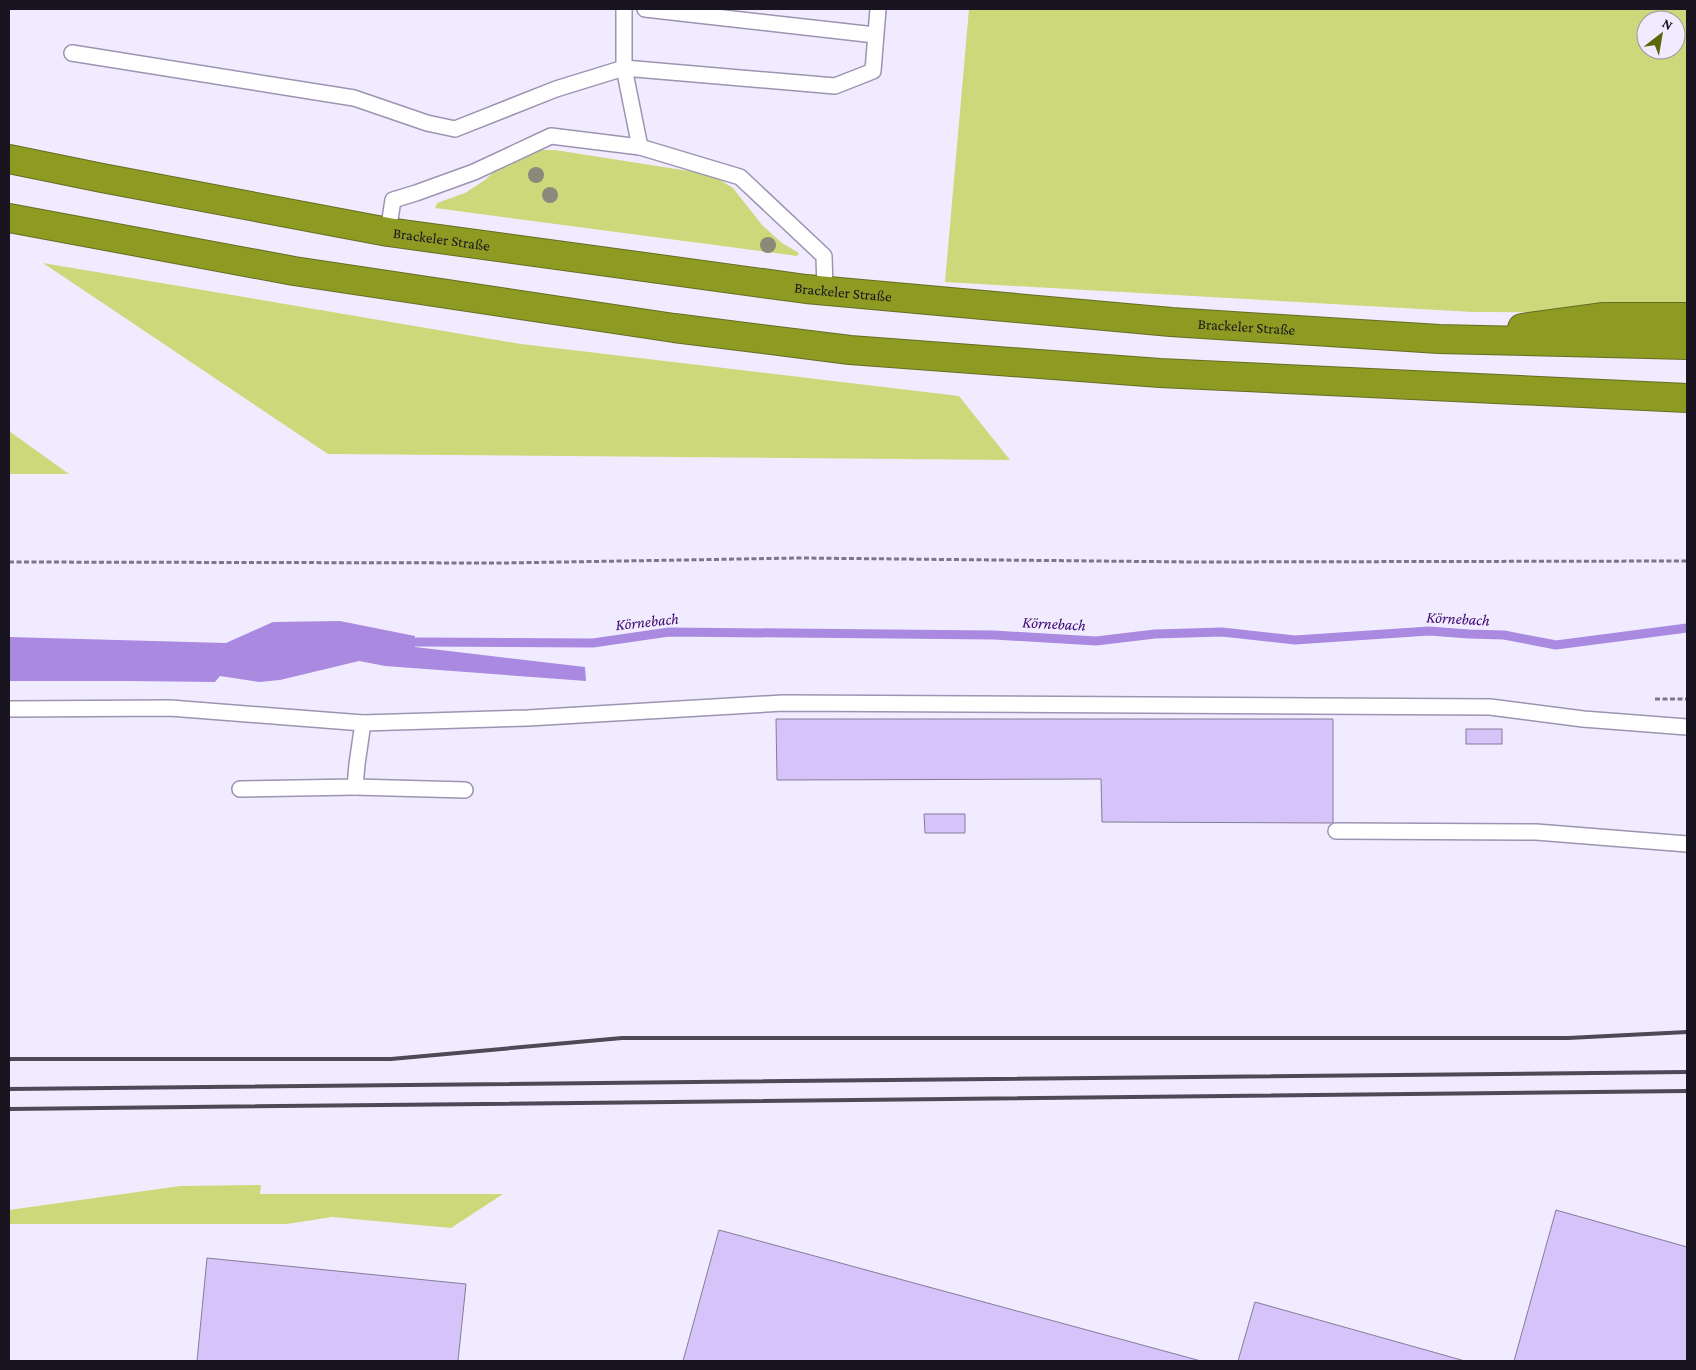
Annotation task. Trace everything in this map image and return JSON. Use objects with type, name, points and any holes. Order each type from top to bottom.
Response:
[{"type":"highway","name":"Brackeler Straße","points":[[9,159],[388,232],[778,285],[1171,322],[1439,339],[1687,345]]},
{"type":"highway","points":[[9,218],[294,271],[674,328],[850,350],[1160,373],[1687,398]]},
{"type":"highway","points":[[1439,339],[1602,317],[1687,317]]},
{"type":"lane","points":[[624,9],[624,68],[640,147]]},
{"type":"lane","points":[[645,9],[875,35]]},
{"type":"lane","points":[[72,53],[354,98],[427,123],[455,129],[556,89],[624,68],[835,86],[872,71],[878,9]]},
{"type":"lane","points":[[388,232],[393,200],[474,172],[551,136],[640,147],[740,177],[824,256],[824,289]]},
{"type":"lane","points":[[9,709],[170,708],[363,723],[528,718],[793,703],[1490,707],[1583,720],[1687,727]]},
{"type":"lane","points":[[355,787],[363,723]]},
{"type":"lane","points":[[240,789],[355,787],[465,790]]},
{"type":"lane","points":[[1336,831],[1536,832],[1687,844]]},
{"type":"path","points":[[9,562],[513,562],[801,558],[1195,562],[1687,561]]},
{"type":"green space","points":[[969,9],[1687,9],[1687,313],[1473,312],[945,282]]},
{"type":"green space","points":[[540,150],[555,150],[708,174],[733,188],[762,225],[782,243],[799,253],[797,256],[435,208],[437,203],[465,193],[485,180],[502,164],[521,154]]},
{"type":"green space","points":[[43,263],[521,344],[959,396],[1010,460],[328,454]]},
{"type":"green space","points":[[9,431],[69,474],[9,474]]},
{"type":"green space","points":[[261,1185],[260,1194],[503,1194],[451,1228],[332,1217],[287,1224],[9,1224],[9,1210],[180,1186]]},
{"type":"shaded area","points":[[340,621],[415,636],[415,647],[585,667],[586,681],[385,666],[359,661],[280,680],[259,682],[220,676],[215,682],[9,681],[9,637],[226,643],[273,622]]},
{"type":"building","points":[[776,719],[1333,719],[1333,823],[1102,822],[1101,779],[777,780]]},
{"type":"building","points":[[1466,729],[1502,729],[1502,744],[1466,744]]},
{"type":"building","points":[[924,814],[965,814],[965,833],[925,833]]},
{"type":"building","points":[[1556,1210],[1687,1247],[1687,1361],[1514,1361]]},
{"type":"building","points":[[719,1230],[1201,1361],[683,1361]]},
{"type":"building","points":[[207,1258],[466,1284],[458,1361],[197,1361]]},
{"type":"building","points":[[1255,1302],[1465,1361],[1238,1361]]},
{"type":"waterway","name":"Körnebach","points":[[417,642],[593,643],[669,632],[994,635],[1096,641],[1155,634],[1222,632],[1295,640],[1429,631],[1504,635],[1556,645],[1687,628]]},
{"type":"railway","points":[[9,1059],[391,1059],[622,1038],[1568,1038],[1687,1032]]},
{"type":"railway","points":[[9,1089],[1687,1072]]},
{"type":"railway","points":[[9,1109],[1687,1091]]}]
